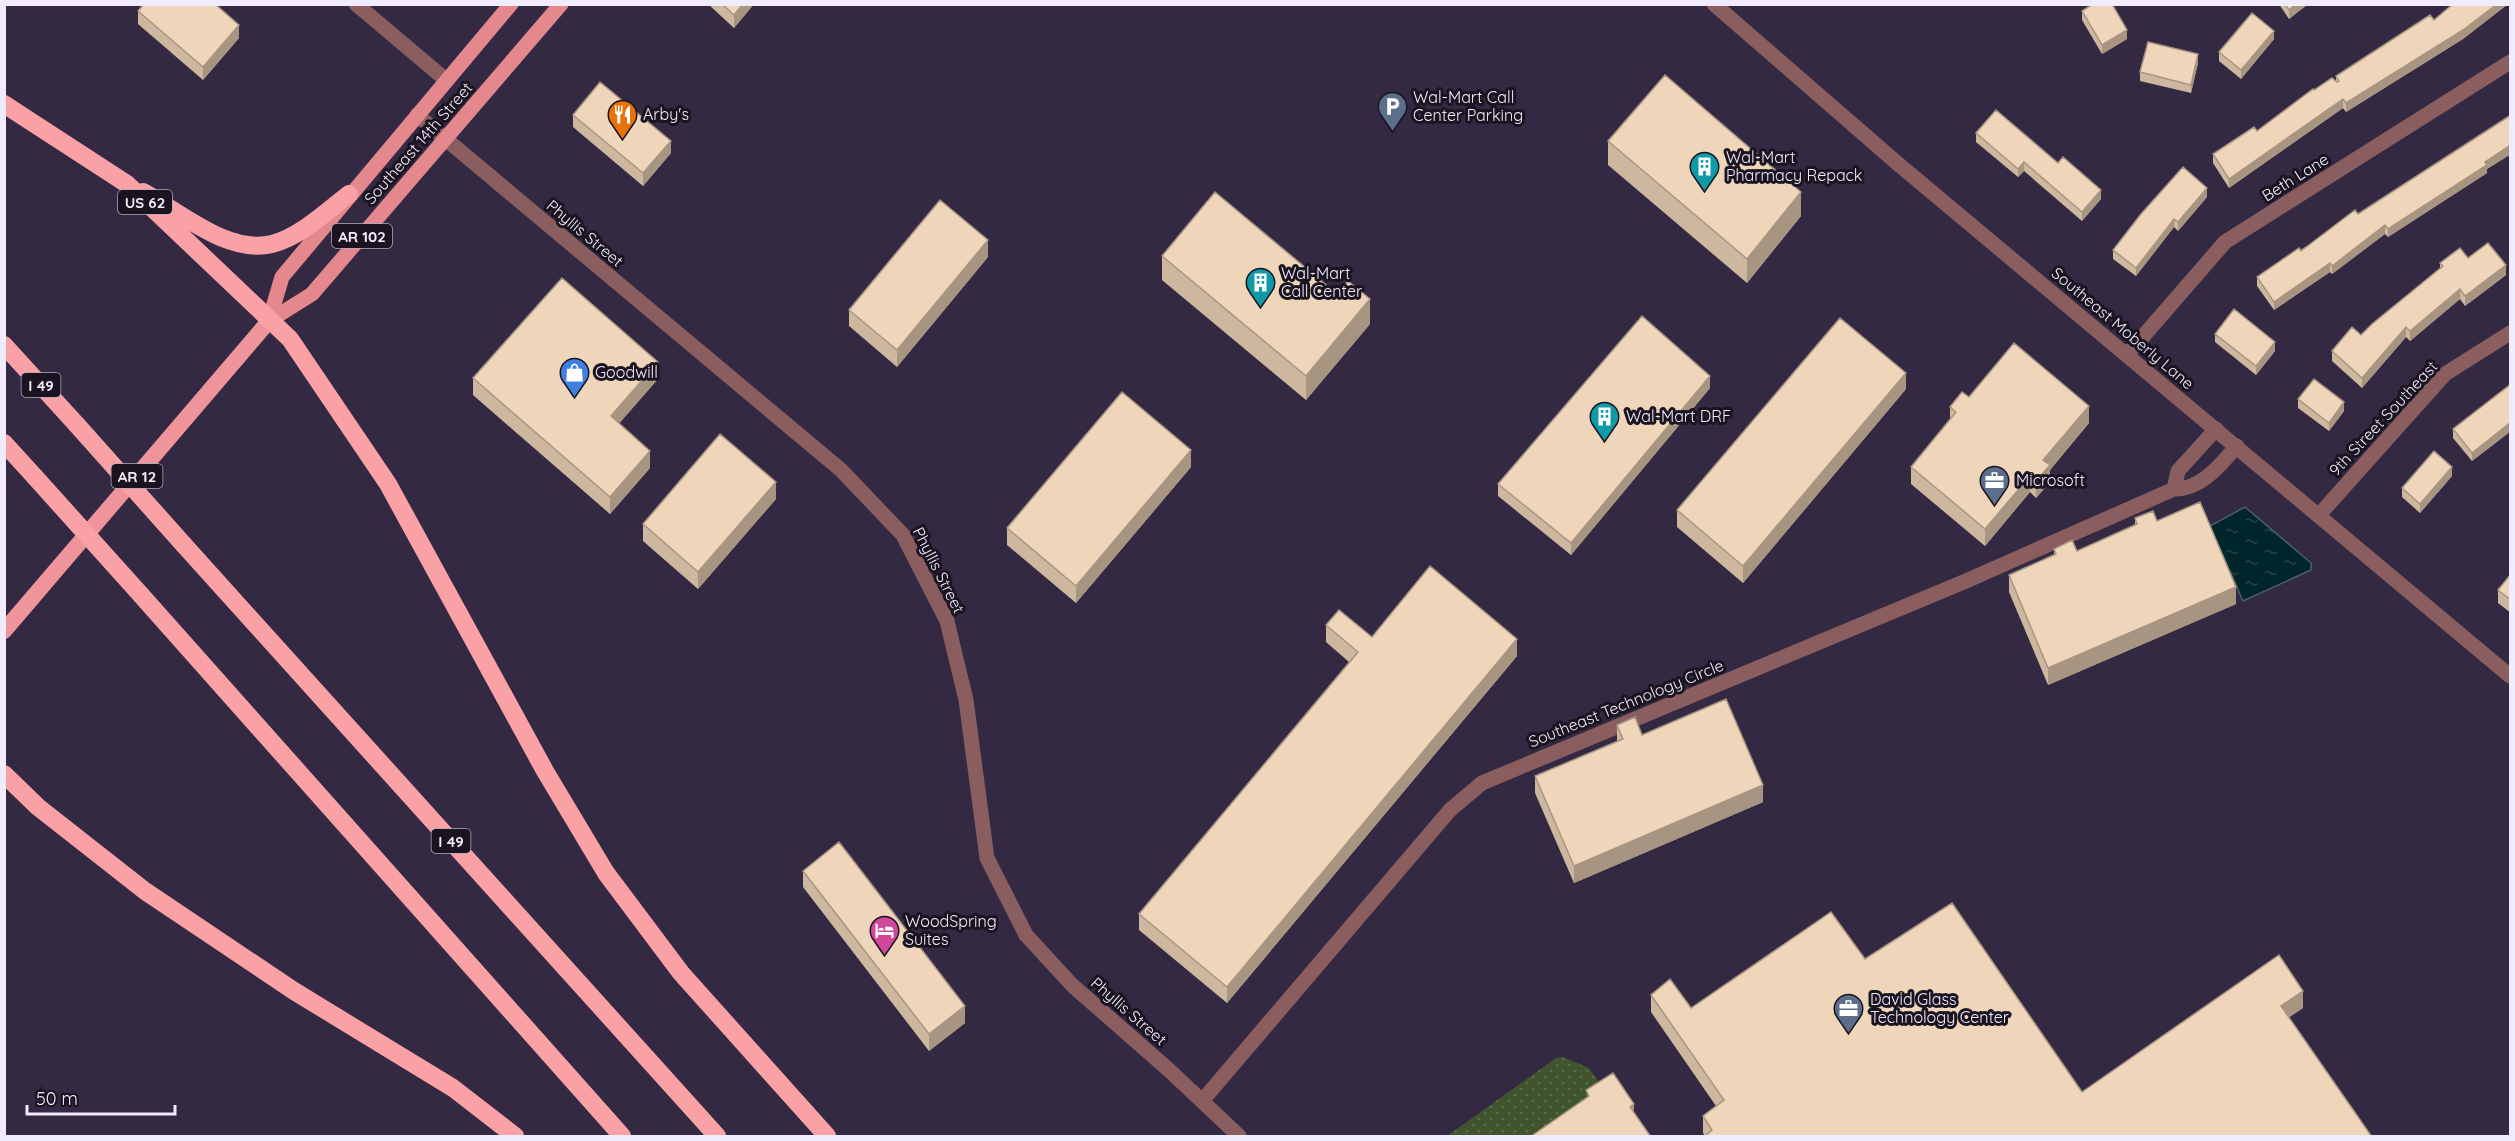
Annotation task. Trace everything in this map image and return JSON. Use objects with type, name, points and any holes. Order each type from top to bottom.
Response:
[{"type":"highway","name":"US 62","points":[[4,104],[127,184],[235,243],[256,246],[273,244],[291,235],[349,194]]},
{"type":"highway","name":"US 62","points":[[127,184],[269,321]]},
{"type":"highway","name":"Southeast 14th Street","points":[[4,631],[269,321]]},
{"type":"highway","points":[[269,321],[294,344],[388,484],[545,771],[606,873],[681,973],[826,1137]]},
{"type":"highway","name":"I 49","points":[[4,345],[717,1137]]},
{"type":"highway","points":[[4,443],[622,1137]]},
{"type":"highway","points":[[6,777],[38,807],[146,891],[294,991],[453,1088],[515,1137]]},
{"type":"main road","name":"Southeast 14th Street","points":[[269,321],[282,277],[349,194],[511,4]]},
{"type":"main road","name":"Southeast 14th Street","points":[[269,321],[312,294],[561,4]]},
{"type":"street","points":[[356,4],[446,80]]},
{"type":"street","name":"Southeast Moberly Lane","points":[[1714,4],[1898,163],[2511,676]]},
{"type":"street","name":"Beth Lane","points":[[2127,355],[2225,242],[2511,62]]},
{"type":"street","name":"Phyllis Street","points":[[417,115],[841,470],[903,534],[947,621],[966,700],[987,858],[1026,935],[1073,986],[1239,1137]]},
{"type":"street","name":"9th Street Southeast","points":[[2319,515],[2445,374],[2511,333]]},
{"type":"street","points":[[2174,489],[2178,471],[2216,429]]},
{"type":"street","name":"Southeast Technology Circle","points":[[1202,1101],[1450,810],[1482,783],[1966,581],[2174,489],[2182,489],[2199,483],[2237,446]]},
{"type":"green space","points":[[1563,1057],[1589,1068],[1603,1088],[1541,1136],[1447,1136],[1556,1058]]},
{"type":"water","points":[[2245,507],[2311,563],[2311,570],[2243,601],[2210,526]]},
{"type":"building","points":[[144,4],[215,4],[239,25],[203,67],[138,11]]},
{"type":"building","points":[[722,4],[743,4],[734,15]]},
{"type":"building","points":[[2093,4],[2112,4],[2127,30],[2102,45],[2082,11]]},
{"type":"building","points":[[2285,4],[2296,4],[2289,10]]},
{"type":"building","points":[[2453,4],[2497,4],[2463,30],[2346,103],[2343,99],[2229,179],[2213,154],[2254,127],[2257,131],[2313,89],[2332,78],[2339,81],[2336,76],[2430,15],[2434,20]]},
{"type":"building","points":[[2252,13],[2274,31],[2241,70],[2219,52]]},
{"type":"building","points":[[2148,42],[2198,54],[2191,85],[2140,72]]},
{"type":"building","name":"Wal-Mart Pharmacy Repack","points":[[1665,75],[1801,192],[1747,259],[1608,141]]},
{"type":"building","name":"Arby's","points":[[600,82],[671,141],[643,173],[573,115]]},
{"type":"building","points":[[1996,110],[2058,163],[2063,157],[2101,190],[2082,212],[2024,162],[2018,169],[1976,133]]},
{"type":"building","points":[[2511,115],[2511,145],[2485,162],[2487,165],[2388,229],[2385,225],[2332,266],[2330,263],[2274,302],[2257,277],[2299,248],[2301,251],[2355,210],[2358,214]]},
{"type":"building","points":[[2183,167],[2207,188],[2178,222],[2174,219],[2136,268],[2113,250],[2141,214]]},
{"type":"building","name":"Wal-Mart Call Center","points":[[1215,192],[1337,294],[1348,281],[1370,299],[1306,376],[1162,256]]},
{"type":"building","points":[[940,200],[988,240],[897,350],[849,310]]},
{"type":"building","points":[[2488,243],[2506,265],[2465,296],[2460,289],[2410,331],[2406,327],[2362,378],[2332,351],[2352,327],[2361,335],[2443,266],[2440,263],[2460,248],[2468,258]]},
{"type":"building","points":[[562,278],[658,362],[611,416],[650,451],[610,497],[473,378]]},
{"type":"building","points":[[2234,309],[2275,342],[2256,366],[2215,334]]},
{"type":"building","name":"Wal-Mart DRF","points":[[1642,316],[1710,376],[1571,543],[1498,484]]},
{"type":"building","points":[[1840,318],[1906,373],[1743,566],[1677,510]]},
{"type":"building","points":[[2014,343],[2089,406],[2043,460],[2050,465],[2036,481],[2030,476],[1985,529],[1911,467],[1956,412],[1950,407],[1962,392],[1969,397]]},
{"type":"building","points":[[2314,379],[2344,402],[2329,423],[2298,399]]},
{"type":"building","points":[[2511,384],[2511,422],[2472,453],[2453,429]]},
{"type":"building","points":[[1122,392],[1191,450],[1076,586],[1007,528]]},
{"type":"building","points":[[720,434],[776,482],[698,572],[643,524]]},
{"type":"building","points":[[2434,451],[2452,467],[2420,504],[2402,488]]},
{"type":"building","points":[[2200,502],[2236,587],[2048,668],[2009,575],[2056,554],[2054,549],[2072,540],[2077,551],[2137,524],[2135,518],[2153,511],[2157,521]]},
{"type":"building","points":[[1430,566],[1517,639],[1227,987],[1139,914],[1358,652],[1326,625],[1339,610],[1372,637]]},
{"type":"building","points":[[2511,574],[2511,600],[2498,590]]},
{"type":"building","points":[[1726,699],[1763,785],[1574,866],[1535,776],[1623,739],[1617,725],[1635,717],[1642,735]]},
{"type":"building","name":"WoodSpring Suites","points":[[839,842],[965,1006],[929,1034],[803,871]]},
{"type":"building","name":"David Glass Technology Center","points":[[1952,903],[2082,1092],[2279,955],[2303,991],[2281,1006],[2372,1137],[1704,1137],[1712,1130],[1703,1116],[1724,1100],[1651,995],[1670,979],[1691,1008],[1831,912],[1865,959]]},
{"type":"building","points":[[1613,1073],[1634,1104],[1630,1107],[1651,1137],[1530,1137],[1589,1096],[1586,1090]]},
{"type":"place","name":"Wal-Mart Call Center Parking","points":[[1392,132]]},
{"type":"place","name":"Arby's","points":[[622,140]]},
{"type":"place","name":"Wal-Mart Pharmacy Repack","points":[[1705,192]]},
{"type":"place","name":"Wal-Mart Call Center","points":[[1260,308]]},
{"type":"place","name":"Goodwill","points":[[574,398]]},
{"type":"place","name":"Wal-Mart DRF","points":[[1605,442]]},
{"type":"place","name":"Microsoft","points":[[1995,506]]},
{"type":"place","name":"WoodSpring Suites","points":[[884,956]]},
{"type":"place","name":"David Glass Technology Center","points":[[1849,1034]]}]
